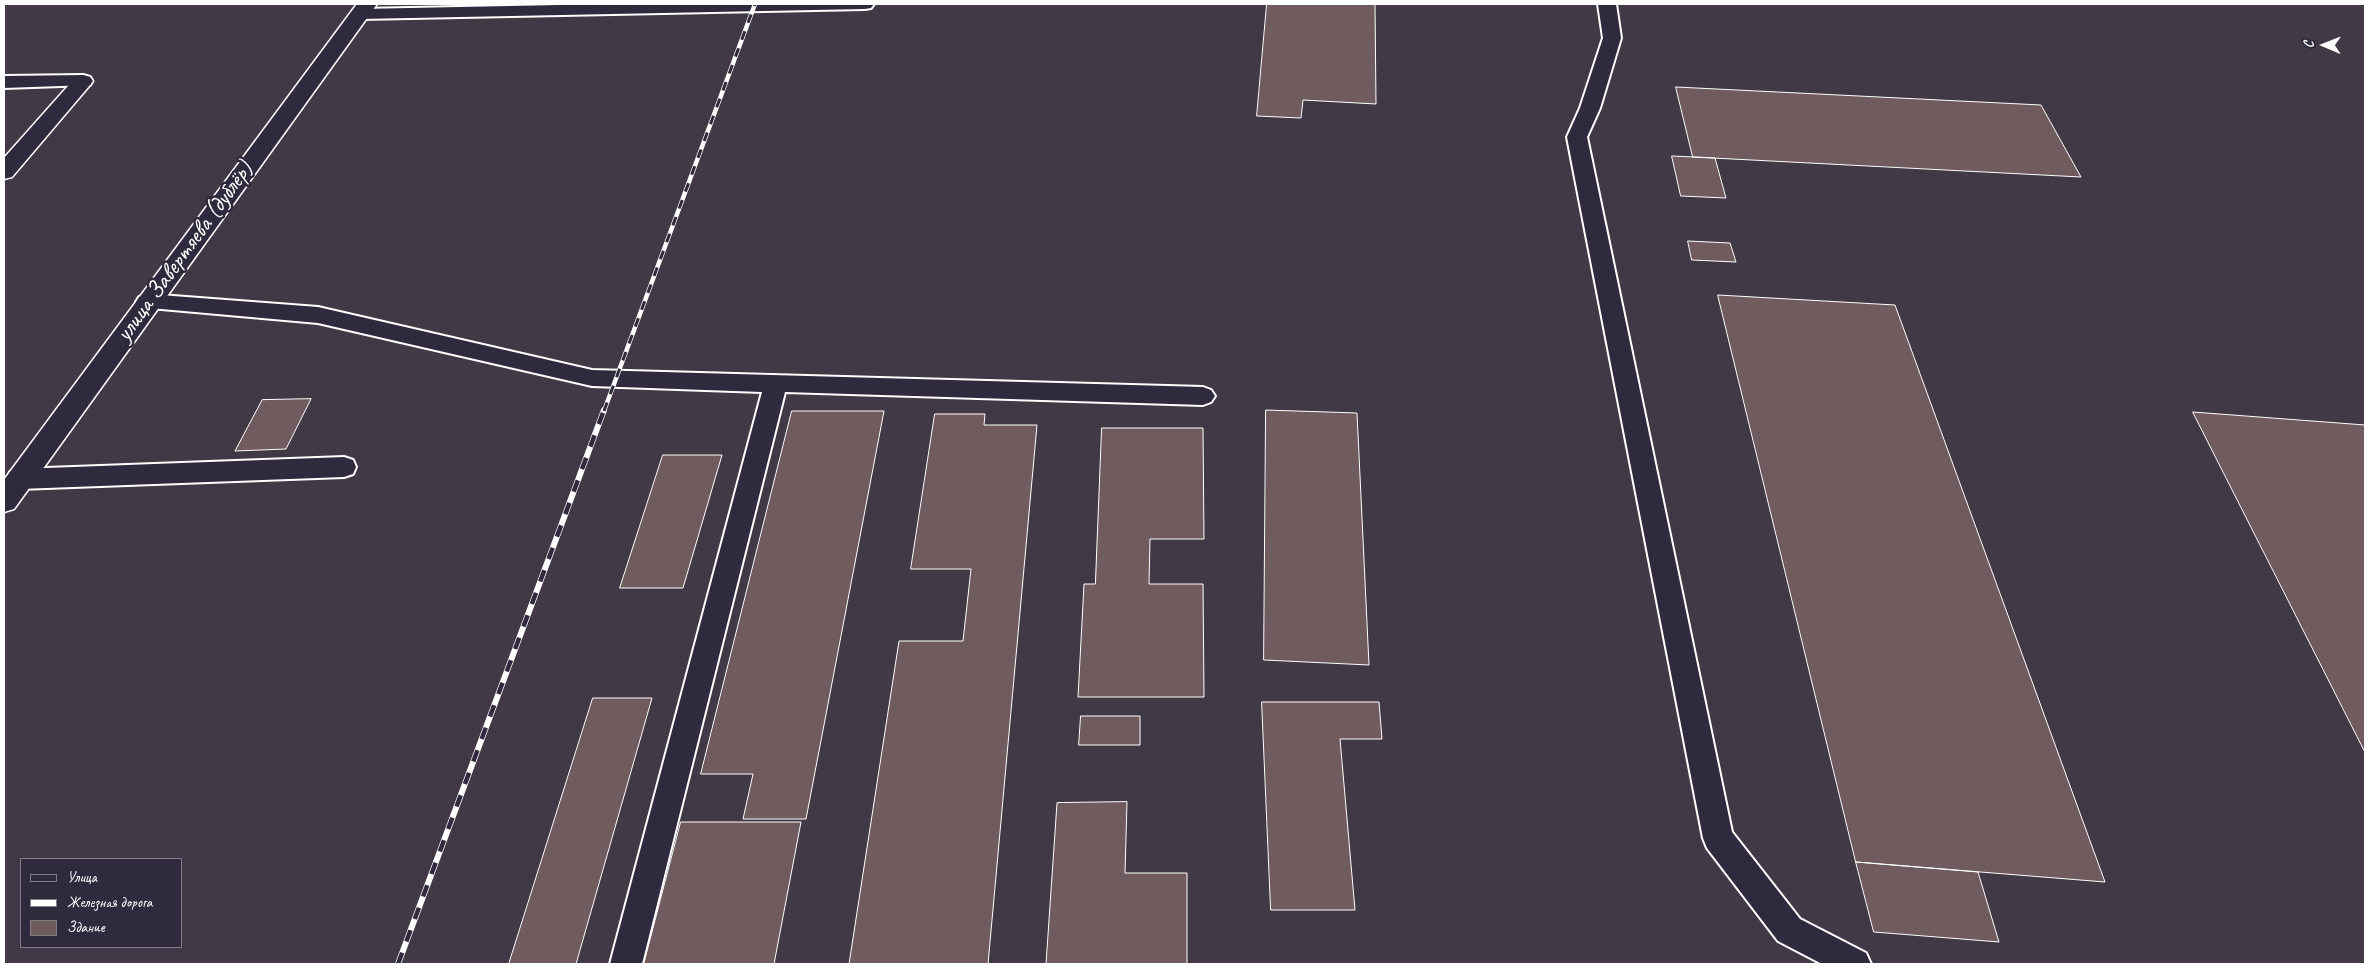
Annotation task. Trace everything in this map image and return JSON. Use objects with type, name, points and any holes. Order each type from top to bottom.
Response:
[{"type":"street","name":"улица Завертяева (дублёр)","points":[[4,501],[363,9]]},
{"type":"street","points":[[4,172],[83,81]]},
{"type":"lane","points":[[363,9],[865,4]]},
{"type":"lane","points":[[1606,4],[1612,38],[1590,108],[1577,137],[1718,838],[1789,930],[1855,964]]},
{"type":"lane","points":[[4,82],[83,81]]},
{"type":"lane","points":[[148,302],[318,315],[563,374],[592,378],[1203,396]]},
{"type":"lane","points":[[626,964],[776,383]]},
{"type":"lane","points":[[19,479],[344,467]]},
{"type":"building","points":[[1267,4],[1375,4],[1376,104],[1303,100],[1301,118],[1257,116]]},
{"type":"building","points":[[1676,87],[2041,105],[2081,177],[1693,157]]},
{"type":"building","points":[[1672,156],[1715,158],[1726,198],[1681,196]]},
{"type":"building","points":[[1688,241],[1730,243],[1736,262],[1692,260]]},
{"type":"building","points":[[1718,295],[1895,305],[2105,882],[1856,862]]},
{"type":"building","points":[[311,399],[286,449],[235,451],[262,400]]},
{"type":"building","points":[[1266,410],[1357,413],[1369,665],[1264,660]]},
{"type":"building","points":[[792,411],[884,411],[806,819],[743,819],[753,774],[701,774]]},
{"type":"building","points":[[2193,412],[2365,425],[2365,752]]},
{"type":"building","points":[[935,414],[985,414],[984,425],[1037,425],[988,964],[849,964],[899,641],[963,641],[971,569],[911,569]]},
{"type":"building","points":[[1102,428],[1203,428],[1204,539],[1150,539],[1149,584],[1203,584],[1204,697],[1078,697],[1084,584],[1095,584]]},
{"type":"building","points":[[663,455],[722,455],[683,588],[620,588]]},
{"type":"building","points":[[593,698],[652,698],[576,964],[509,964]]},
{"type":"building","points":[[1262,702],[1379,702],[1382,739],[1340,739],[1355,910],[1271,910]]},
{"type":"building","points":[[1081,716],[1140,716],[1140,745],[1079,745]]},
{"type":"building","points":[[1127,802],[1125,873],[1187,873],[1187,964],[1046,964],[1057,803]]},
{"type":"building","points":[[681,822],[801,822],[774,964],[644,964]]},
{"type":"building","points":[[1856,862],[1978,872],[1999,942],[1874,932]]},
{"type":"railway","points":[[604,411],[755,4]]},
{"type":"railway","points":[[398,964],[604,410]]}]
